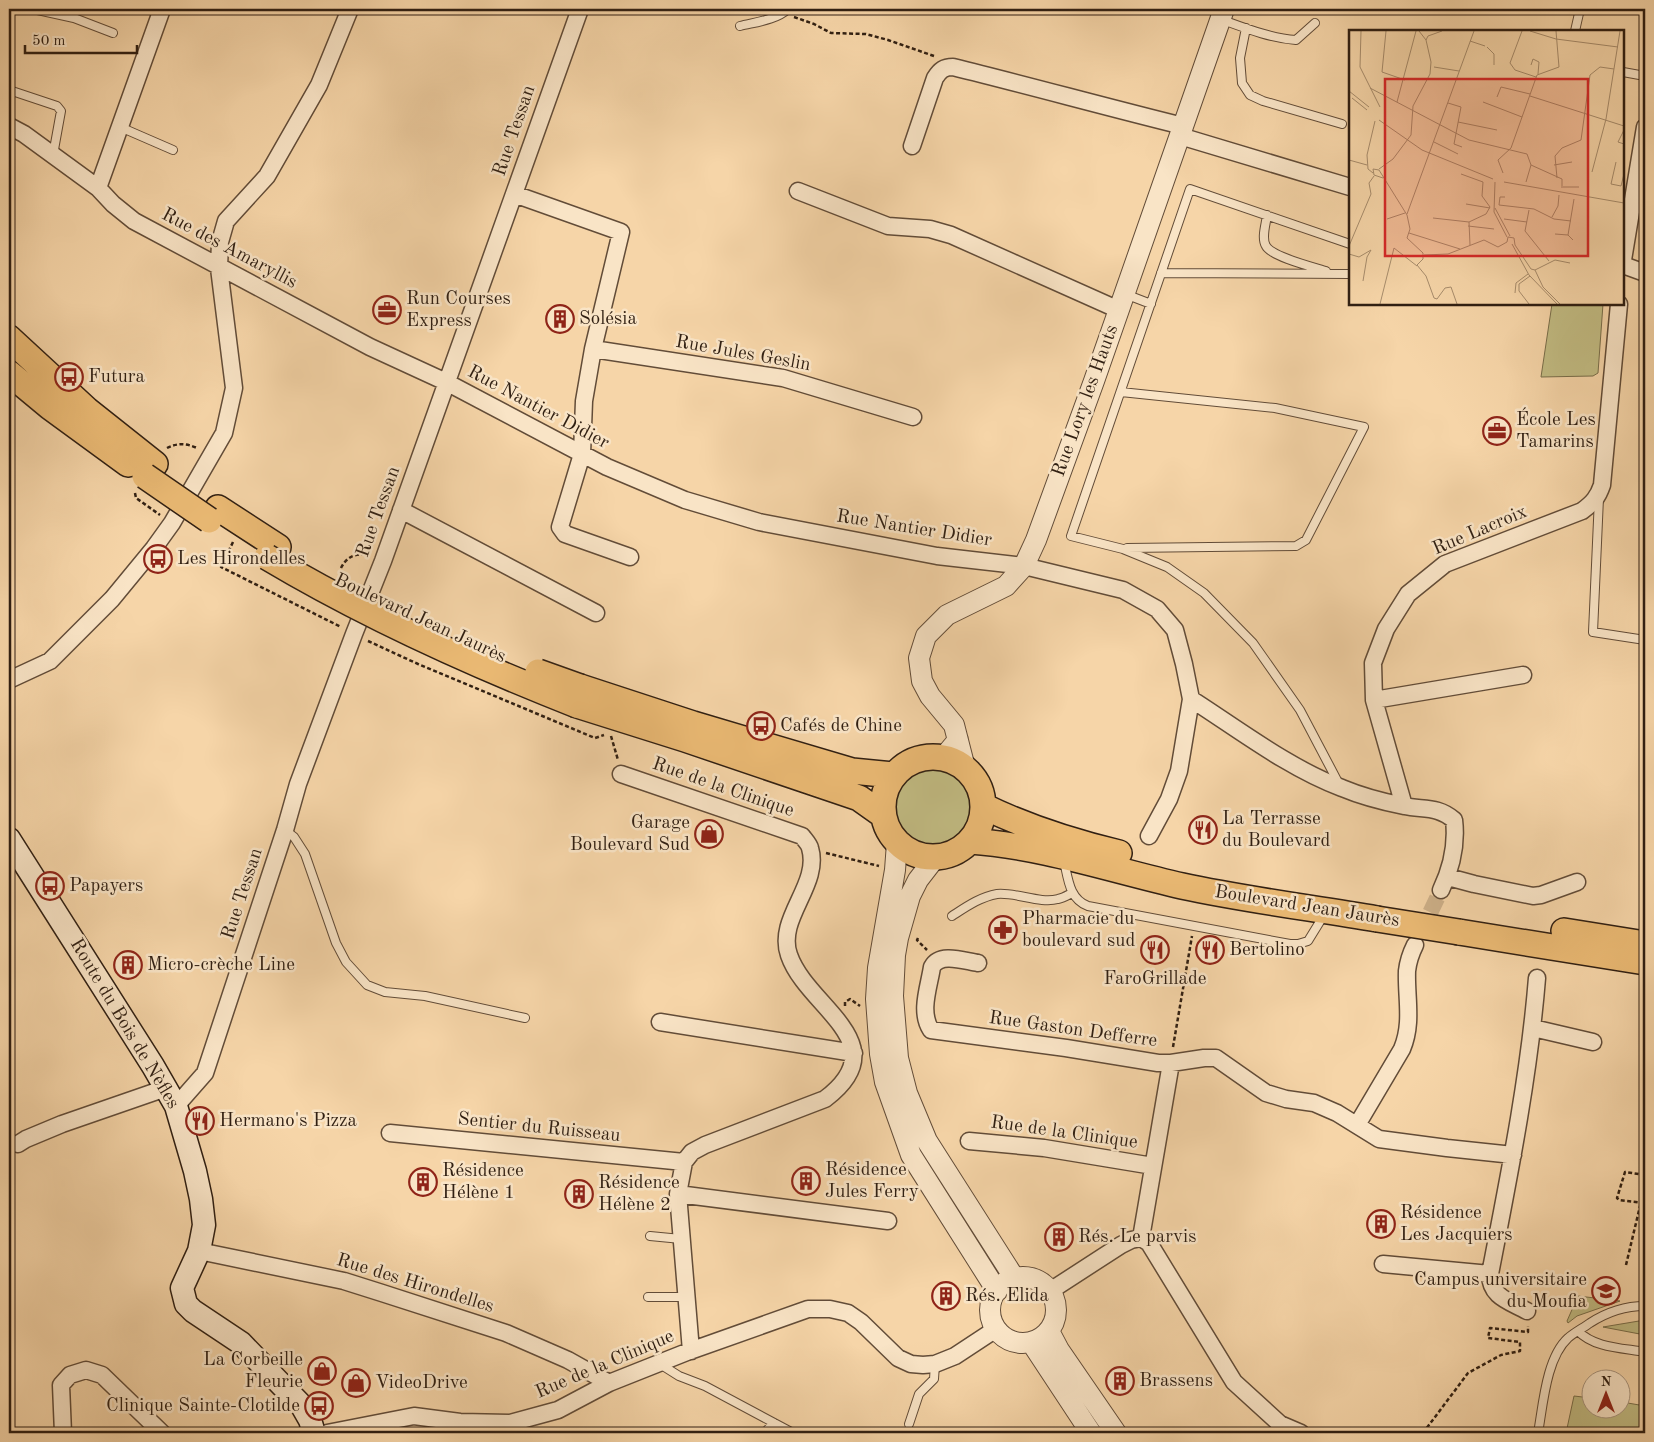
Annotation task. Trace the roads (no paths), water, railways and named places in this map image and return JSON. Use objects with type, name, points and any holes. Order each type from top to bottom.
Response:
[{"type":"main road","name":"Boulevard Jean Jaurès","points":[[9,338],[151,470]]},
{"type":"main road","name":"Boulevard Jean Jaurès","points":[[9,373],[50,407],[151,470],[213,514],[272,552],[304,580],[424,641],[494,672],[578,696],[693,724],[852,771],[894,775]]},
{"type":"main road","name":"Boulevard Jean Jaurès","points":[[213,514],[235,538],[272,552]]},
{"type":"main road","name":"Boulevard Jean Jaurès","points":[[578,696],[686,739],[859,798],[882,815]]},
{"type":"main road","points":[[955,755],[974,779],[981,792],[983,806],[978,831],[970,841],[954,853],[934,858],[908,852],[897,843],[888,830],[882,815],[882,801],[886,788],[894,775],[904,766],[916,760],[955,755]]},
{"type":"main road","name":"Boulevard Jean Jaurès","points":[[983,806],[1005,817],[1035,828],[1095,847],[1179,868],[1381,911],[1461,924],[1645,962]]},
{"type":"main road","name":"Route du Bois de Nèfles","points":[[9,839],[171,1097],[182,1125],[201,1199],[204,1225],[199,1251],[182,1288],[186,1304],[193,1311],[241,1343],[302,1406],[310,1420],[314,1433]]},
{"type":"main road","name":"Boulevard Jean Jaurès","points":[[970,841],[1008,845],[1183,886],[1327,910],[1381,911]]},
{"type":"main road","name":"Boulevard Jean Jaurès","points":[[1461,924],[1645,944]]},
{"type":"street","points":[[98,188],[161,9]]},
{"type":"street","points":[[9,680],[50,661],[112,599],[172,523],[224,433],[234,388],[219,268],[220,242],[226,221],[267,176],[319,85],[350,9]]},
{"type":"street","name":"Rue Tessan","points":[[171,1097],[205,1073],[285,830],[298,784],[383,561],[580,9]]},
{"type":"street","name":"Rue Lory les Hauts","points":[[955,755],[954,725],[930,696],[922,681],[919,658],[926,636],[947,615],[1006,586],[1024,566],[1036,540],[1122,302],[1222,14]]},
{"type":"street","points":[[912,146],[935,78],[940,70],[947,67],[996,77],[1087,102],[1182,131],[1349,187]]},
{"type":"street","name":"Rue des Amaryllis","points":[[9,126],[24,134],[98,188],[134,221],[370,348],[446,382]]},
{"type":"street","points":[[1624,254],[1645,127]]},
{"type":"street","points":[[798,190],[888,226],[930,229],[951,235],[1122,302]]},
{"type":"street","points":[[514,194],[621,232],[593,349],[584,401],[582,454],[560,527],[565,534],[630,558]]},
{"type":"street","points":[[1624,265],[1645,273]]},
{"type":"street","points":[[1599,496],[1602,485],[1620,305]]},
{"type":"street","name":"Rue Jules Geslin","points":[[593,349],[783,378],[913,417]]},
{"type":"street","name":"Rue Nantier Didier","points":[[446,382],[607,467],[685,500],[759,522],[937,556],[1024,566],[1123,590],[1157,609],[1175,630],[1191,699],[1179,771],[1169,799],[1149,836]]},
{"type":"street","name":"Rue Lacroix","points":[[1404,806],[1374,700],[1373,663],[1386,629],[1408,594],[1445,564],[1582,511],[1599,496]]},
{"type":"street","points":[[401,510],[596,614]]},
{"type":"street","points":[[1374,700],[1523,676]]},
{"type":"street","points":[[1191,699],[1301,769],[1341,788],[1404,806],[1434,809],[1446,813],[1454,820],[1456,836],[1451,868],[1445,883],[1474,884],[1532,896],[1541,895],[1577,882]]},
{"type":"street","name":"Rue de la Clinique","points":[[621,774],[802,836],[810,847],[812,863],[808,881],[795,908],[788,935],[788,952],[795,969],[842,1026],[853,1044],[854,1053]]},
{"type":"street","points":[[897,843],[895,870],[878,968],[876,998],[883,1072],[895,1113],[911,1155],[997,1291]]},
{"type":"street","points":[[934,858],[918,880],[910,896],[901,925],[895,955],[893,996],[898,1058],[907,1093],[927,1141],[1015,1279]]},
{"type":"street","points":[[1357,1125],[1407,1038],[1409,1025],[1407,970],[1415,945]]},
{"type":"street","name":"Rue Gaston Defferre","points":[[978,963],[947,959],[940,959],[935,962],[932,967],[924,1013],[926,1022],[931,1030],[1066,1048],[1158,1064],[1216,1058],[1266,1094],[1314,1103],[1337,1113],[1378,1139],[1513,1155]]},
{"type":"street","points":[[1527,1311],[1495,1292],[1490,1285],[1490,1274],[1513,1155],[1533,1028],[1537,978]]},
{"type":"street","points":[[660,1022],[854,1053],[854,1059],[848,1076],[838,1089],[826,1099],[704,1145],[692,1152],[684,1162]]},
{"type":"street","points":[[1533,1028],[1593,1042]]},
{"type":"street","points":[[1141,1238],[1171,1063]]},
{"type":"street","points":[[18,1144],[62,1124],[171,1097]]},
{"type":"street","name":"Sentier du Ruisseau","points":[[390,1133],[684,1162]]},
{"type":"street","name":"Rue de la Clinique","points":[[970,1141],[1044,1148],[1153,1166]]},
{"type":"street","name":"Rue de la Clinique","points":[[327,1433],[414,1416],[460,1422],[510,1423],[558,1410],[610,1383],[691,1351],[678,1194],[684,1162]]},
{"type":"street","points":[[678,1194],[888,1221]]},
{"type":"street","points":[[1050,1291],[1121,1245],[1141,1238],[1149,1244],[1234,1382],[1280,1424],[1301,1433]]},
{"type":"street","name":"Rue des Hirondelles","points":[[199,1251],[344,1281],[382,1293],[506,1333],[568,1360],[610,1383]]},
{"type":"street","points":[[1384,1264],[1490,1274]]},
{"type":"street","points":[[1025,1277],[1043,1284],[1050,1291],[1054,1301],[1056,1311],[1054,1322],[1049,1331],[1031,1342],[1011,1341],[1002,1336],[992,1319],[990,1309],[997,1291],[1005,1283],[1015,1279],[1025,1277]]},
{"type":"street","points":[[691,1351],[808,1309],[830,1309],[848,1313],[861,1322],[898,1358],[911,1364],[934,1364],[956,1356],[996,1328]]},
{"type":"street","points":[[1049,1331],[1059,1350],[1116,1433]]},
{"type":"street","points":[[1031,1342],[1091,1433]]},
{"type":"street","points":[[63,1433],[61,1385],[70,1375],[86,1370],[102,1375],[162,1433]]},
{"type":"lane","points":[[33,9],[74,18],[113,33]]},
{"type":"lane","points":[[1576,30],[1580,9]]},
{"type":"lane","points":[[740,26],[765,20],[785,11]]},
{"type":"lane","points":[[1222,14],[1246,28],[1286,40],[1296,40],[1315,23]]},
{"type":"lane","points":[[1246,28],[1240,58],[1242,83],[1250,95],[1264,101],[1342,124]]},
{"type":"lane","points":[[1624,72],[1645,76]]},
{"type":"lane","points":[[9,90],[57,106],[61,112],[53,155]]},
{"type":"lane","points":[[120,127],[173,150]]},
{"type":"lane","points":[[1341,788],[1300,710],[1253,643],[1204,593],[1167,567],[1123,548],[1072,536],[1190,188],[1349,244]]},
{"type":"lane","points":[[1267,215],[1264,234],[1265,246],[1272,253],[1333,274]]},
{"type":"lane","points":[[1161,273],[1349,274]]},
{"type":"lane","points":[[1122,302],[1151,304]]},
{"type":"lane","points":[[1121,392],[1275,408],[1364,427],[1306,540],[1296,546],[1123,548]]},
{"type":"lane","points":[[1599,496],[1593,632],[1645,640]]},
{"type":"lane","points":[[285,830],[294,837],[306,854],[336,943],[346,962],[367,985],[385,992],[426,996],[525,1018]]},
{"type":"lane","points":[[1062,857],[1072,893],[1077,900],[1088,906],[1290,944],[1308,941],[1327,910]]},
{"type":"lane","points":[[952,916],[970,904],[997,894],[1049,900],[1058,899],[1072,893]]},
{"type":"lane","points":[[650,1236],[682,1239]]},
{"type":"lane","points":[[648,1296],[686,1297]]},
{"type":"lane","points":[[1538,1433],[1549,1376],[1555,1357],[1567,1339],[1603,1315],[1635,1306],[1645,1306]]},
{"type":"lane","points":[[1578,1331],[1583,1337],[1602,1344],[1645,1352]]},
{"type":"lane","points":[[659,1363],[679,1376],[705,1386],[793,1433]]},
{"type":"lane","points":[[909,1424],[919,1394],[934,1379],[934,1364]]},
{"type":"lane","points":[[764,1433],[774,1423]]},
{"type":"tunnel","points":[[1420,934],[1441,890]]},
{"type":"place","name":"Run Courses Express","points":[[387,310]]},
{"type":"place","name":"Solésia","points":[[560,319]]},
{"type":"place","name":"Futura","points":[[69,377]]},
{"type":"place","name":"École Les Tamarins","points":[[1497,431]]},
{"type":"place","name":"Les Hirondelles","points":[[158,559]]},
{"type":"place","name":"Cafés de Chine","points":[[761,726]]},
{"type":"place","name":"La Terrasse du Boulevard","points":[[1203,830]]},
{"type":"place","name":"Garage Boulevard Sud","points":[[709,834]]},
{"type":"place","name":"Papayers","points":[[50,886]]},
{"type":"place","name":"Pharmacie du boulevard sud","points":[[1003,930]]},
{"type":"place","name":"FaroGrillade","points":[[1155,950]]},
{"type":"place","name":"Bertolino","points":[[1210,950]]},
{"type":"place","name":"Micro-crèche Line","points":[[128,965]]},
{"type":"place","name":"Hermano's Pizza","points":[[200,1121]]},
{"type":"place","name":"Résidence Jules Ferry","points":[[806,1181]]},
{"type":"place","name":"Résidence Hélène 1","points":[[423,1182]]},
{"type":"place","name":"Résidence Hélène 2","points":[[579,1194]]},
{"type":"place","name":"Résidence Les Jacquiers","points":[[1381,1224]]},
{"type":"place","name":"Rés. Le parvis","points":[[1059,1237]]},
{"type":"place","name":"Campus universitaire du Moufia","points":[[1606,1291]]},
{"type":"place","name":"Rés. Elida","points":[[946,1296]]},
{"type":"place","name":"La Corbeille Fleurie","points":[[322,1371]]},
{"type":"place","name":"Brassens","points":[[1120,1381]]},
{"type":"place","name":"VideoDrive","points":[[356,1383]]},
{"type":"place","name":"Clinique Sainte-Clotilde","points":[[319,1406]]}]
